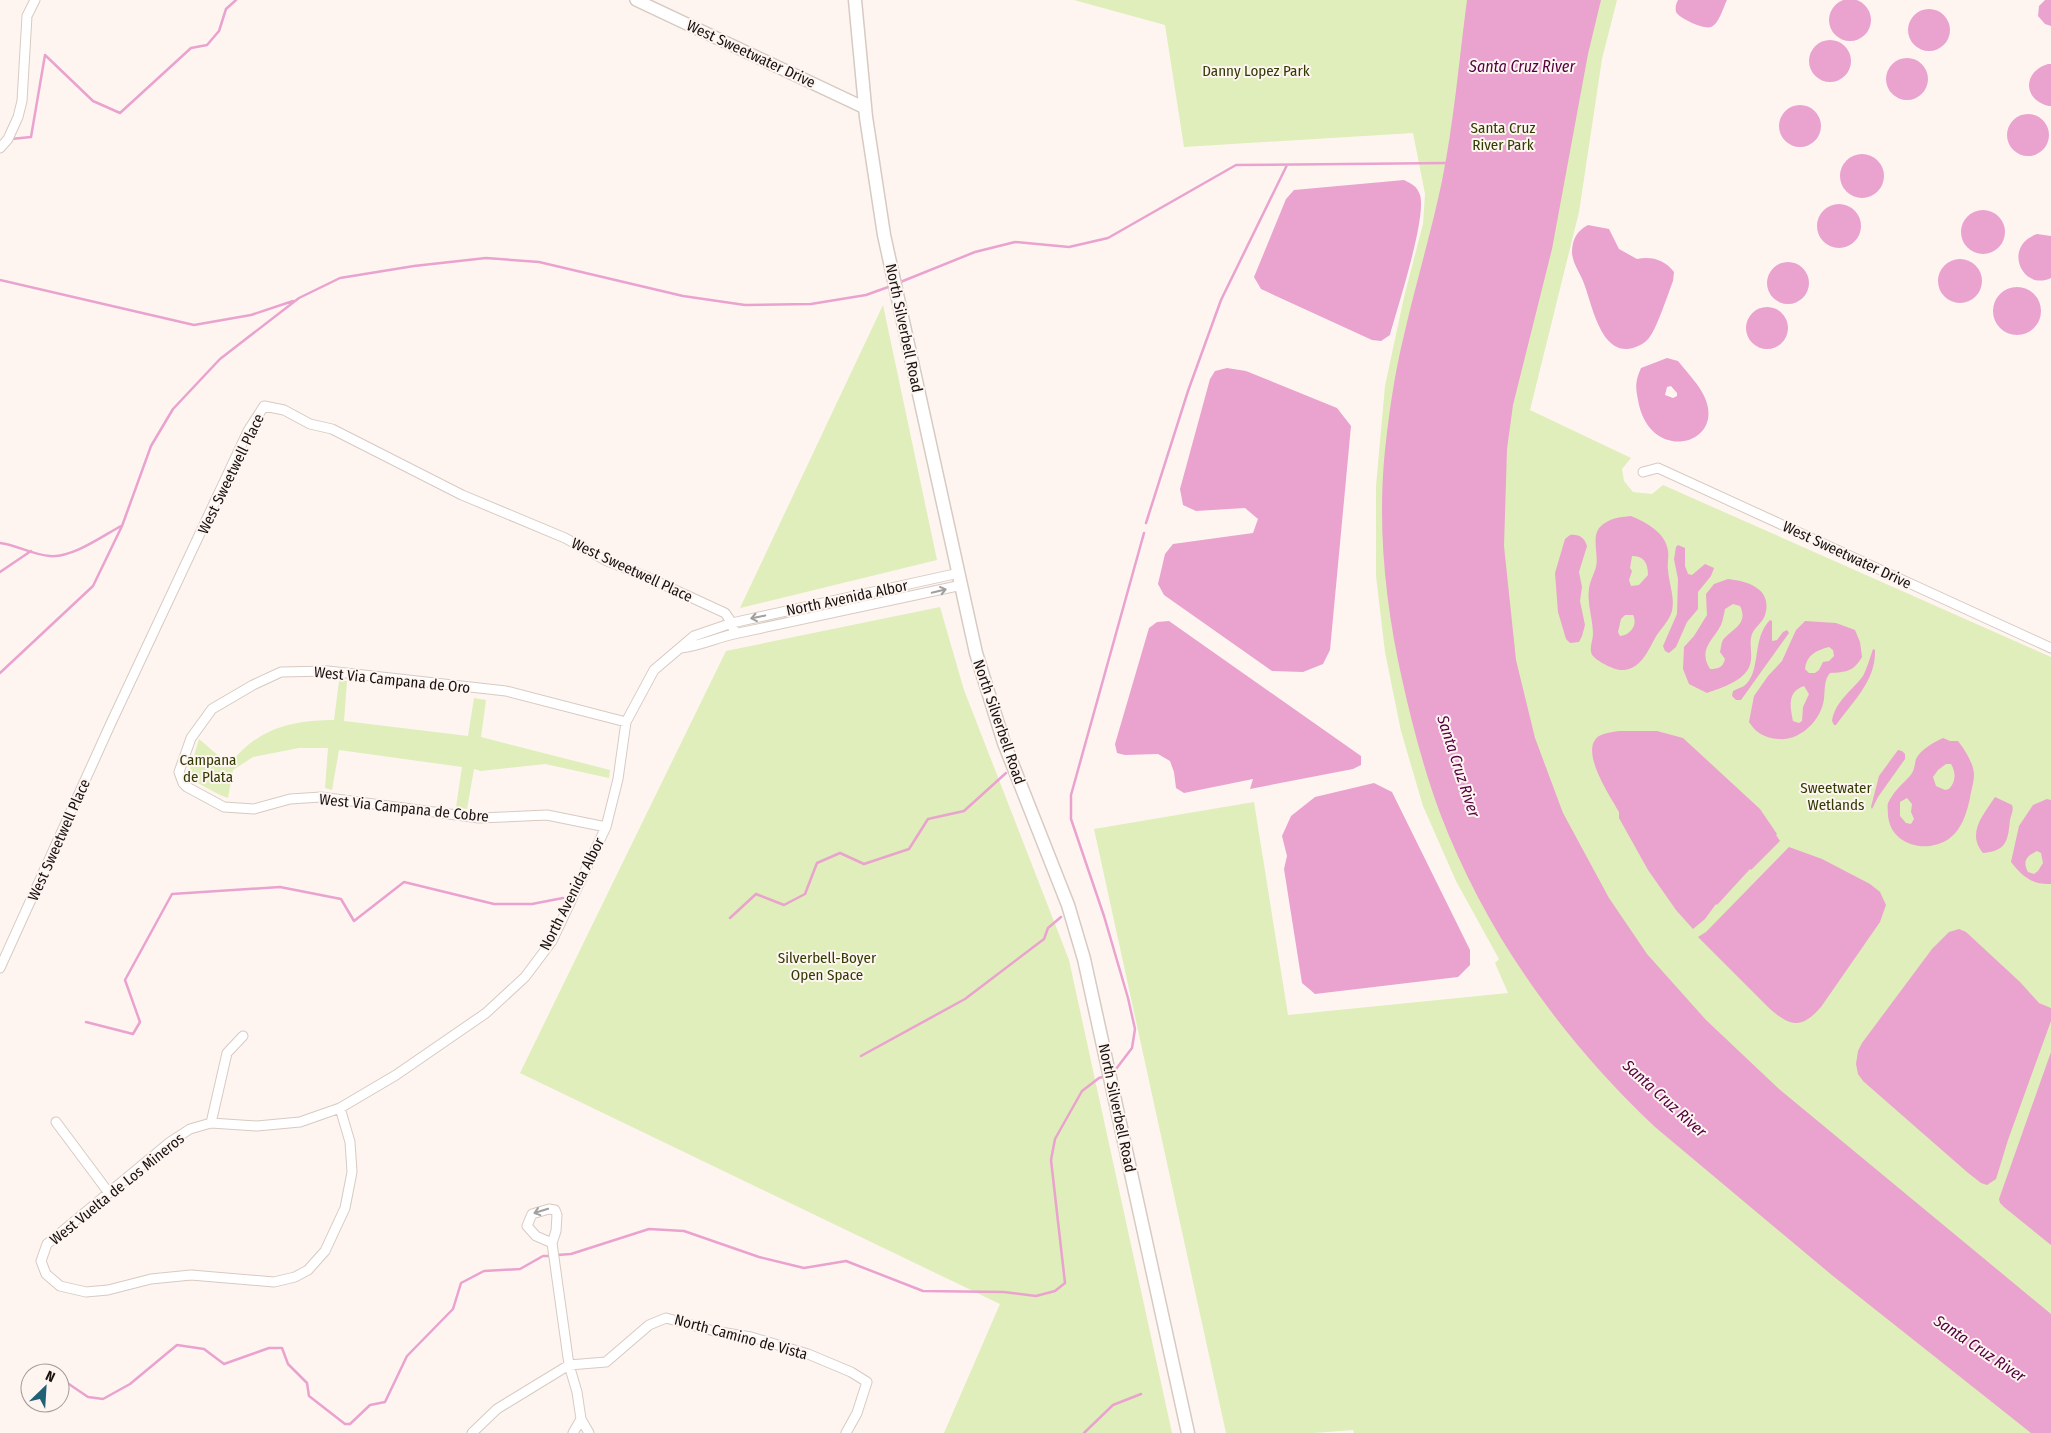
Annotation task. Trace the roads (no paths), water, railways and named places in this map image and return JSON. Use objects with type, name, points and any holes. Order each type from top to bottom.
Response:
[{"type":"main road","name":"North Silverbell Road","points":[[856,0],[865,108],[884,235],[976,653],[988,699],[1068,905],[1084,959],[1188,1433]]},
{"type":"street","points":[[0,148],[8,139],[18,117],[22,101],[27,16],[35,0]]},
{"type":"street","name":"West Sweetwater Drive","points":[[636,0],[865,108]]},
{"type":"street","name":"West Sweetwell Place","points":[[0,968],[111,724],[248,431],[264,406],[284,410],[310,424],[332,429],[462,495],[565,538],[607,561],[725,613],[732,623]]},
{"type":"street","name":"West Sweetwater Drive","points":[[1643,472],[1658,468],[2051,648]]},
{"type":"street","name":"North Avenida Albor","points":[[211,1123],[257,1126],[300,1122],[340,1108],[396,1075],[486,1013],[525,977],[552,941],[606,827],[618,779],[626,722],[654,670],[694,636],[732,623],[789,610],[961,579]]},
{"type":"street","name":"North Avenida Albor","points":[[681,648],[697,646],[713,639],[791,622],[961,579]]},
{"type":"street","points":[[789,610],[791,622]]},
{"type":"street","points":[[732,623],[734,634]]},
{"type":"street","name":"West Via Campana de Oro","points":[[180,778],[179,772],[191,738],[212,710],[252,685],[281,672],[328,671],[506,691],[626,722]]},
{"type":"street","name":"West Via Campana de Cobre","points":[[180,778],[187,787],[224,807],[254,809],[290,799],[321,797],[479,818],[548,815],[606,827]]},
{"type":"street","points":[[211,1123],[227,1053],[243,1036]]},
{"type":"street","name":"West Vuelta de Los Mineros","points":[[211,1123],[190,1129],[170,1142],[48,1244],[42,1261],[46,1274],[60,1286],[86,1292],[108,1290],[151,1279],[192,1275],[274,1282],[295,1277],[308,1270],[325,1251],[345,1208],[352,1172],[351,1150],[340,1108]]},
{"type":"street","points":[[56,1122],[109,1193]]},
{"type":"street","points":[[552,1243],[569,1365],[577,1392],[581,1419],[590,1433]]},
{"type":"street","name":"North Camino de Vista","points":[[472,1433],[497,1409],[569,1365],[606,1362],[649,1325],[666,1318],[751,1337],[808,1354],[851,1372],[867,1382],[857,1413],[846,1433]]},
{"type":"street","points":[[573,1433],[581,1419]]},
{"type":"water","points":[[1850,-1],[1865,5],[1871,20],[1865,35],[1850,41],[1835,35],[1829,20],[1835,5]]},
{"type":"water","name":"Santa Cruz River","points":[[1467,0],[1601,0],[1588,54],[1552,249],[1513,405],[1507,449],[1504,546],[1516,660],[1535,738],[1563,813],[1609,898],[1647,954],[1706,1020],[1779,1089],[2051,1314],[2051,1433],[2031,1433],[1833,1276],[1655,1127],[1621,1093],[1558,1021],[1504,942],[1480,901],[1440,813],[1419,747],[1396,652],[1385,570],[1382,488],[1387,429],[1397,366],[1438,200],[1446,159]]},
{"type":"water","points":[[1678,0],[1727,0],[1716,23],[1711,27],[1703,27],[1692,23],[1676,12]]},
{"type":"water","points":[[2045,0],[2051,0],[2051,26],[2045,24],[2038,16],[2039,6]]},
{"type":"water","points":[[1929,9],[1944,15],[1950,30],[1944,45],[1929,51],[1914,45],[1908,30],[1914,15]]},
{"type":"water","points":[[1830,40],[1845,46],[1851,61],[1845,76],[1830,82],[1815,76],[1809,61],[1815,46]]},
{"type":"water","points":[[1907,58],[1922,64],[1928,79],[1922,94],[1907,100],[1892,94],[1886,79],[1892,64]]},
{"type":"water","points":[[2051,64],[2051,106],[2040,103],[2034,98],[2029,86],[2030,79],[2034,73]]},
{"type":"water","points":[[1800,105],[1815,111],[1821,126],[1815,141],[1800,147],[1785,141],[1779,126],[1785,111]]},
{"type":"water","points":[[2028,114],[2043,120],[2049,135],[2043,150],[2028,156],[2013,150],[2007,135],[2013,120]]},
{"type":"water","points":[[1862,154],[1874,158],[1880,164],[1884,176],[1880,188],[1874,194],[1862,198],[1850,194],[1844,188],[1840,176],[1844,164],[1850,158]]},
{"type":"water","points":[[1404,180],[1416,187],[1420,195],[1421,206],[1415,242],[1390,335],[1381,341],[1372,340],[1261,289],[1254,277],[1286,199],[1294,190]]},
{"type":"water","points":[[1835,204],[1843,204],[1855,210],[1861,226],[1855,242],[1843,248],[1835,248],[1823,242],[1817,230],[1817,222],[1823,210]]},
{"type":"water","points":[[1979,210],[1987,210],[1999,216],[2005,232],[1999,248],[1987,254],[1979,254],[1967,248],[1961,236],[1961,228],[1967,216]]},
{"type":"water","points":[[1588,225],[1609,229],[1619,249],[1637,259],[1648,258],[1658,260],[1667,264],[1674,272],[1673,281],[1652,333],[1646,341],[1633,348],[1622,349],[1605,336],[1594,314],[1574,261],[1572,253],[1576,236]]},
{"type":"water","points":[[2037,234],[2051,236],[2051,278],[2041,281],[2032,279],[2025,273],[2020,266],[2018,257],[2020,248],[2026,240]]},
{"type":"water","points":[[1964,259],[1976,265],[1981,272],[1981,290],[1976,297],[1969,302],[1956,303],[1944,297],[1939,290],[1938,277],[1944,265],[1951,260]]},
{"type":"water","points":[[1788,262],[1803,268],[1809,283],[1803,298],[1788,304],[1773,298],[1767,283],[1773,268]]},
{"type":"water","points":[[2017,287],[2026,289],[2034,294],[2039,302],[2041,311],[2039,320],[2034,328],[2026,333],[2017,335],[2008,333],[2000,328],[1995,320],[1993,311],[1995,302],[2000,294],[2008,289]]},
{"type":"water","points":[[1767,307],[1782,313],[1788,328],[1782,343],[1767,349],[1752,343],[1746,328],[1752,313]]},
{"type":"water","points":[[1667,358],[1678,361],[1689,374],[1705,398],[1708,414],[1705,427],[1697,436],[1685,441],[1671,441],[1658,435],[1647,424],[1639,405],[1636,390],[1637,378],[1641,368]],"holes":[[[1671,386],[1677,393],[1677,396],[1673,398],[1665,395],[1667,387]]]},
{"type":"water","points":[[1227,368],[1246,371],[1337,408],[1351,426],[1330,650],[1323,664],[1303,672],[1272,671],[1164,595],[1158,584],[1165,554],[1173,544],[1253,533],[1258,519],[1245,508],[1196,511],[1183,505],[1180,489],[1210,379],[1215,371]]},
{"type":"water","points":[[1631,516],[1643,521],[1654,529],[1666,545],[1673,606],[1669,619],[1656,636],[1642,660],[1634,667],[1620,670],[1603,663],[1592,654],[1593,628],[1589,595],[1597,562],[1597,531],[1615,518]],"holes":[[[1632,556],[1640,557],[1645,561],[1648,575],[1639,585],[1631,586],[1629,580],[1632,571],[1630,568]],[[1625,615],[1633,615],[1635,622],[1627,634],[1620,636],[1618,632],[1621,619]]]},
{"type":"water","points":[[1570,535],[1581,537],[1587,546],[1579,572],[1582,587],[1580,601],[1585,625],[1579,642],[1570,643],[1566,639],[1558,612],[1555,573],[1565,539]]},
{"type":"water","points":[[1678,545],[1685,548],[1685,566],[1688,574],[1692,575],[1705,564],[1714,568],[1711,576],[1698,592],[1698,609],[1687,622],[1676,647],[1669,653],[1665,651],[1663,646],[1677,614],[1678,579],[1674,559]]},
{"type":"water","points":[[1728,579],[1751,584],[1762,593],[1767,606],[1764,618],[1752,634],[1751,660],[1746,673],[1734,682],[1707,693],[1689,684],[1683,669],[1684,647],[1694,636],[1707,615],[1706,594],[1714,584]],"holes":[[[1733,604],[1740,606],[1742,612],[1741,622],[1722,643],[1720,652],[1725,659],[1724,662],[1720,667],[1710,669],[1705,656],[1706,651],[1710,641],[1721,625],[1725,609]]]},
{"type":"water","points":[[1770,620],[1772,621],[1772,641],[1777,640],[1787,630],[1789,633],[1741,700],[1736,700],[1732,696],[1733,691],[1744,686],[1750,680],[1760,636]]},
{"type":"water","points":[[1169,621],[1361,756],[1361,765],[1353,769],[1250,789],[1253,779],[1184,793],[1176,788],[1174,772],[1170,761],[1158,754],[1125,755],[1117,753],[1115,744],[1149,628],[1157,622]]},
{"type":"water","points":[[1805,621],[1836,623],[1855,630],[1860,642],[1862,657],[1849,670],[1830,673],[1826,682],[1822,707],[1808,728],[1794,737],[1778,739],[1761,734],[1749,722],[1754,696],[1768,676],[1782,661],[1796,630]],"holes":[[[1829,647],[1833,650],[1834,656],[1829,661],[1823,662],[1815,673],[1809,673],[1805,669],[1807,660],[1816,652]],[[1804,686],[1809,694],[1803,707],[1802,721],[1799,723],[1793,721],[1791,700],[1795,692]]]},
{"type":"water","points":[[1873,649],[1875,650],[1874,661],[1868,681],[1836,725],[1834,725],[1832,721],[1837,708],[1844,697],[1863,676]]},
{"type":"water","points":[[1619,731],[1657,731],[1683,738],[1760,809],[1780,841],[1750,869],[1716,904],[1705,919],[1693,929],[1676,910],[1648,870],[1619,818],[1619,812],[1598,774],[1592,752],[1594,743],[1599,736]]},
{"type":"water","points":[[1943,738],[1950,741],[1958,741],[1971,762],[1974,778],[1967,809],[1961,825],[1950,838],[1931,846],[1911,844],[1895,834],[1890,825],[1888,803],[1896,790],[1911,775],[1916,759],[1921,752]],"holes":[[[1946,764],[1951,764],[1954,770],[1954,777],[1949,789],[1945,790],[1936,786],[1933,777]],[[1907,798],[1912,804],[1911,812],[1914,819],[1911,824],[1906,823],[1900,816],[1900,802]]]},
{"type":"water","points":[[1898,750],[1905,754],[1905,759],[1878,797],[1872,809],[1879,776]]},
{"type":"water","points":[[1374,783],[1392,792],[1470,950],[1470,965],[1458,977],[1315,994],[1302,983],[1284,869],[1287,856],[1282,836],[1291,816],[1315,797]]},
{"type":"water","points":[[1995,797],[2012,805],[2013,811],[2007,839],[2002,847],[1997,850],[1983,853],[1978,846],[1976,831],[1978,824]]},
{"type":"water","points":[[2047,799],[2051,800],[2051,884],[2038,883],[2028,879],[2011,862],[2019,826],[2033,805]],"holes":[[[2037,851],[2041,853],[2043,863],[2038,871],[2034,874],[2028,872],[2025,865],[2026,859]]]},
{"type":"water","points":[[1789,847],[1822,859],[1870,884],[1880,892],[1886,905],[1880,922],[1821,1007],[1808,1019],[1796,1023],[1784,1019],[1770,1009],[1698,937],[1706,932]]},
{"type":"water","points":[[1959,929],[1966,932],[2020,982],[2039,1003],[2051,1008],[2051,1021],[1996,1179],[1987,1185],[1981,1183],[1967,1172],[1863,1081],[1858,1074],[1856,1064],[1858,1051],[1862,1043],[1932,949],[1949,932]]},
{"type":"water","points":[[2051,1052],[2051,1245],[2004,1207],[1999,1199]]},
{"type":"waterway","points":[[11,139],[31,137],[45,55],[93,101],[120,113],[191,48],[207,45],[219,31],[226,9],[236,0]]},
{"type":"waterway","points":[[898,283],[975,252],[1015,242],[1069,247],[1108,238],[1236,165],[1448,163]]},
{"type":"waterway","points":[[1146,523],[1188,391],[1221,300],[1287,165]]},
{"type":"waterway","points":[[0,673],[93,586],[122,526],[151,446],[173,409],[220,359],[299,298],[340,278],[414,266],[486,258],[539,262],[683,296],[745,305],[811,304],[866,295],[891,286]]},
{"type":"waterway","points":[[0,280],[194,325],[251,315],[293,301]]},
{"type":"waterway","points":[[0,543],[44,555],[59,556],[86,546],[121,526]]},
{"type":"waterway","points":[[1113,1073],[1132,1048],[1135,1029],[1104,916],[1071,819],[1071,795],[1144,533]]},
{"type":"waterway","points":[[0,572],[31,551]]},
{"type":"waterway","points":[[730,918],[756,894],[784,905],[805,894],[817,863],[840,853],[864,864],[909,849],[928,819],[964,811],[1006,773]]},
{"type":"waterway","points":[[86,1022],[133,1034],[140,1022],[125,980],[172,894],[280,887],[341,899],[354,921],[404,882],[494,904],[532,904],[563,898]]},
{"type":"waterway","points":[[861,1056],[965,999],[1044,939],[1048,928],[1061,917]]},
{"type":"waterway","points":[[557,1255],[571,1254],[649,1229],[684,1231],[759,1257],[804,1268],[846,1261],[923,1291],[1004,1292],[1036,1296],[1055,1291],[1065,1283],[1051,1160],[1055,1139],[1082,1091],[1099,1078],[1106,1076]]},
{"type":"waterway","points":[[70,1385],[88,1397],[103,1399],[130,1384],[177,1345],[204,1349],[224,1364],[269,1348],[282,1348],[288,1364],[307,1383],[309,1396],[345,1424],[350,1424],[370,1405],[385,1402],[407,1356],[453,1309],[461,1283],[484,1271],[520,1269],[543,1256],[552,1256]]},
{"type":"waterway","points":[[1084,1433],[1113,1405],[1141,1394]]},
{"type":"park label","name":"Danny Lopez Park","points":[[1256,71]]},
{"type":"park label","name":"Santa Cruz River Park","points":[[1503,136]]},
{"type":"park label","name":"Campana de Plata","points":[[208,768]]},
{"type":"park label","name":"Sweetwater Wetlands","points":[[1836,796]]},
{"type":"park label","name":"Silverbell-Boyer Open Space","points":[[827,966]]}]
